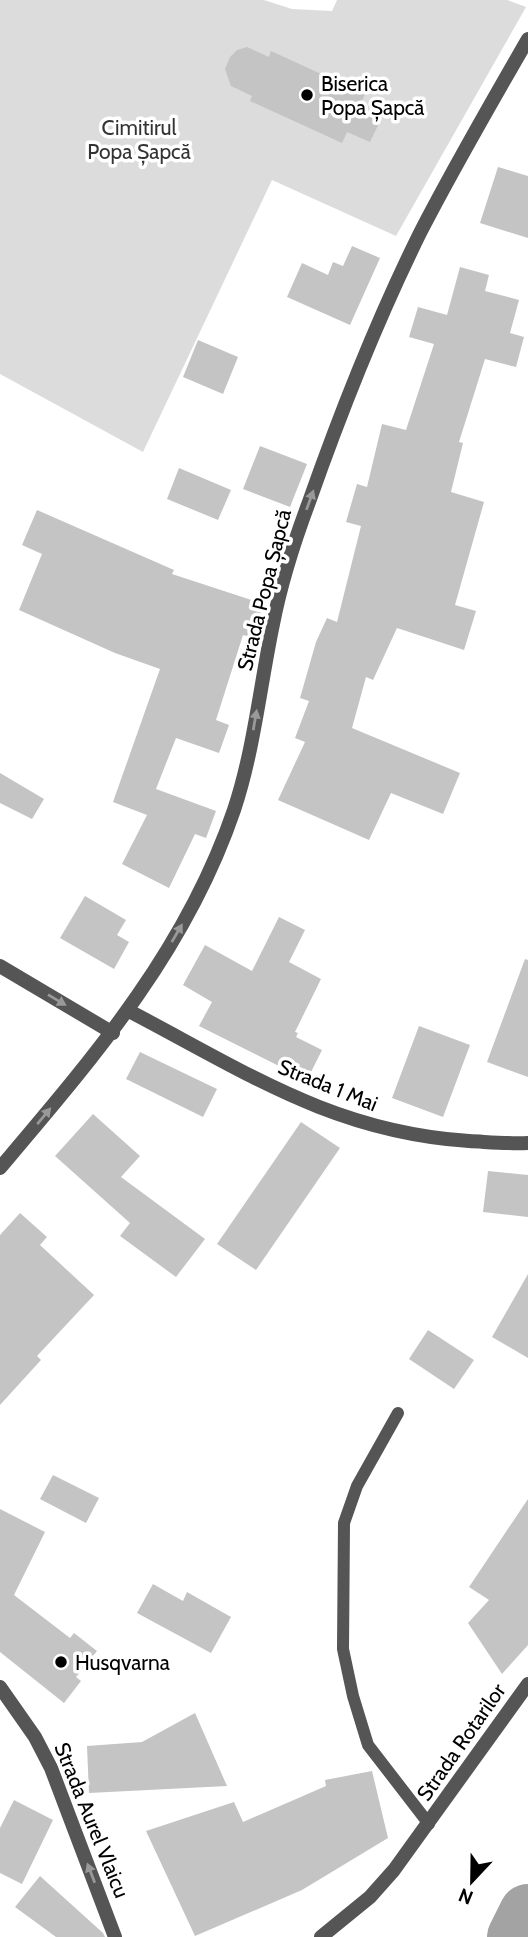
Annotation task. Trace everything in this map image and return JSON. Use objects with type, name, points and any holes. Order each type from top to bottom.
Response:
[{"type":"street","name":"Strada Popa Șapcă","points":[[0,1168],[113,1034],[183,922],[234,809],[247,766],[273,622],[289,562],[345,404],[419,235],[528,39]]},
{"type":"street","points":[[0,966],[113,1034]]},
{"type":"street","name":"Strada 1 Mai","points":[[129,1011],[278,1090],[362,1124],[451,1139],[528,1143]]},
{"type":"street","name":"Strada Rotarilor","points":[[321,1937],[370,1897],[394,1870],[528,1685]]},
{"type":"street","name":"Strada Aurel Vlaicu","points":[[0,1687],[36,1737],[51,1768],[115,1937]]},
{"type":"lane","points":[[398,1412],[357,1486],[344,1523],[341,1602],[344,1649],[353,1696],[368,1745],[429,1824]]},
{"type":"green space","name":"Cimitirul Popa Șapcă","points":[[0,0],[264,0],[292,9],[332,11],[337,0],[507,0],[526,7],[396,236],[272,180],[143,452],[0,374]]},
{"type":"building","name":"Biserica Popa Șapcă","points":[[247,47],[269,57],[271,51],[365,94],[359,107],[382,117],[370,142],[347,132],[342,143],[250,101],[252,96],[231,86],[225,69],[230,57],[237,50]]},
{"type":"building","points":[[498,167],[528,176],[528,238],[480,223]]},
{"type":"building","points":[[352,246],[380,258],[350,325],[287,297],[302,263],[328,275],[333,262],[343,266]]},
{"type":"building","points":[[460,267],[489,275],[485,291],[519,300],[510,333],[524,337],[516,367],[485,359],[459,442],[463,443],[451,492],[484,502],[455,605],[476,611],[464,650],[397,628],[373,680],[366,677],[352,728],[460,773],[443,814],[391,793],[369,840],[278,800],[305,742],[295,738],[309,701],[300,698],[316,642],[327,618],[337,622],[361,526],[346,522],[357,484],[367,487],[382,424],[406,430],[434,344],[409,337],[418,307],[447,315]]},
{"type":"building","points":[[198,340],[238,357],[223,394],[183,377]]},
{"type":"building","points":[[260,446],[307,464],[290,507],[243,489]]},
{"type":"building","points":[[179,468],[231,490],[218,520],[167,499]]},
{"type":"building","points":[[37,510],[174,570],[172,574],[264,604],[253,638],[243,635],[216,720],[229,725],[219,753],[176,738],[156,789],[216,811],[206,838],[195,834],[169,888],[122,864],[147,815],[113,802],[160,669],[115,653],[19,610],[42,554],[22,545]]},
{"type":"building","points":[[0,773],[44,799],[32,819],[0,803]]},
{"type":"building","points":[[85,896],[126,920],[117,935],[129,942],[114,969],[60,938]]},
{"type":"building","points":[[279,917],[305,930],[289,962],[321,979],[295,1032],[298,1033],[296,1037],[322,1050],[307,1080],[199,1026],[212,1002],[183,985],[205,945],[252,971]]},
{"type":"building","points":[[525,959],[528,960],[528,1077],[487,1062]]},
{"type":"building","points":[[419,1026],[470,1045],[443,1117],[392,1098]]},
{"type":"building","points":[[140,1052],[217,1089],[203,1117],[126,1079]]},
{"type":"building","points":[[93,1114],[140,1156],[121,1177],[205,1239],[176,1277],[120,1236],[130,1223],[55,1156]]},
{"type":"building","points":[[301,1122],[340,1148],[256,1270],[217,1244]]},
{"type":"building","points":[[488,1171],[528,1175],[528,1217],[483,1212]]},
{"type":"building","points":[[20,1213],[47,1237],[40,1245],[94,1295],[37,1356],[41,1360],[0,1405],[0,1235]]},
{"type":"building","points":[[528,1274],[528,1358],[492,1337]]},
{"type":"building","points":[[428,1330],[474,1360],[454,1389],[409,1359]]},
{"type":"building","points":[[53,1475],[99,1498],[86,1523],[40,1499]]},
{"type":"building","points":[[528,1499],[528,1645],[502,1674],[468,1623],[489,1600],[469,1587]]},
{"type":"building","points":[[0,1509],[45,1532],[14,1595],[70,1638],[74,1633],[97,1651],[76,1677],[81,1681],[64,1703],[0,1652]]},
{"type":"building","points":[[153,1584],[183,1601],[187,1592],[231,1617],[211,1653],[137,1613]]},
{"type":"building","points":[[195,1713],[227,1786],[89,1793],[87,1746],[142,1742]]},
{"type":"building","points":[[372,1771],[388,1838],[302,1890],[195,1936],[146,1831],[234,1802],[243,1822],[326,1786],[325,1780]]},
{"type":"building","points":[[14,1800],[53,1820],[22,1884],[0,1873],[0,1828]]},
{"type":"building","points":[[40,1876],[105,1937],[56,1937],[15,1907]]},
{"type":"waterway","points":[[516,1937],[528,1913]]},
{"type":"place","name":"Biserica Popa Șapcă","points":[[307,95]]},
{"type":"place","name":"Husqvarna","points":[[61,1662]]}]
